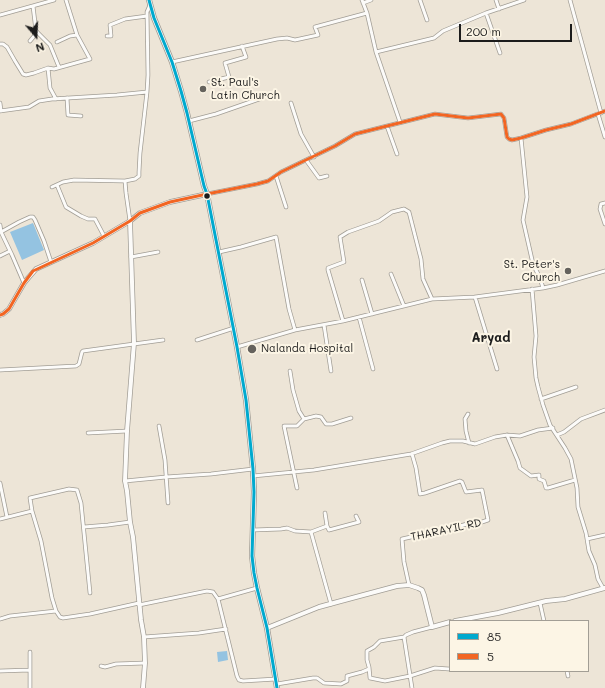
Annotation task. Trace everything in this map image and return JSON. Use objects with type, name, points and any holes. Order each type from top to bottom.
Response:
[{"type":"main road","points":[[150,2],[159,32],[172,62],[189,121],[207,194],[234,328],[246,400],[253,469],[254,498],[252,556],[254,573],[267,628],[277,684]]},
{"type":"main road","points":[[0,315],[6,311],[13,302],[33,271],[93,243],[130,221],[140,213],[170,202],[207,194]]},
{"type":"main road","points":[[130,221],[134,343],[127,431],[125,481],[144,637],[145,664],[143,688]]},
{"type":"main road","points":[[267,628],[319,607],[390,588],[409,585],[422,590],[432,626],[449,622]]},
{"type":"main road","points":[[460,620],[564,599],[604,588]]},
{"type":"street","points":[[0,15],[54,0]]},
{"type":"street","points":[[0,44],[7,47],[15,61],[26,75],[48,68],[54,69],[90,59],[77,35],[66,0]]},
{"type":"street","points":[[371,0],[363,1],[376,52],[400,122]]},
{"type":"street","points":[[420,0],[427,20]]},
{"type":"street","points":[[496,0],[499,9]]},
{"type":"street","points":[[376,52],[434,38],[443,31],[486,13],[524,0]]},
{"type":"street","points":[[570,0],[602,113],[605,137]]},
{"type":"street","points":[[52,187],[63,182],[74,180],[125,181],[135,179],[138,176],[148,92],[147,12],[150,2]]},
{"type":"street","points":[[30,41],[35,35],[36,31],[33,6]]},
{"type":"street","points":[[172,62],[277,39],[287,38],[294,40],[318,35],[315,27],[367,13]]},
{"type":"street","points":[[486,13],[500,53]]},
{"type":"street","points":[[107,36],[111,36],[110,25],[125,19],[147,16]]},
{"type":"street","points":[[36,31],[46,39],[50,45],[58,67]]},
{"type":"street","points":[[57,42],[70,36],[77,35]]},
{"type":"street","points":[[209,82],[229,77],[225,63],[246,57],[242,46]]},
{"type":"street","points":[[48,68],[50,88],[56,99]]},
{"type":"street","points":[[0,103],[1,111],[26,108],[39,101],[148,92]]},
{"type":"street","points":[[67,98],[68,115],[81,116]]},
{"type":"street","points":[[189,121],[216,114],[262,98]]},
{"type":"street","points":[[290,103],[302,136],[314,157]]},
{"type":"street","points":[[207,194],[268,181],[282,172],[314,157],[355,134],[435,114],[468,118],[501,114],[504,118],[508,138],[512,140],[571,124],[602,113]]},
{"type":"street","points":[[387,126],[397,154]]},
{"type":"street","points":[[521,138],[527,197],[522,220],[533,264],[544,288]]},
{"type":"street","points":[[306,160],[319,178],[327,176]]},
{"type":"street","points":[[276,176],[286,207]]},
{"type":"street","points":[[125,181],[130,221]]},
{"type":"street","points":[[58,185],[66,207],[88,219],[95,219],[104,236]]},
{"type":"street","points":[[605,203],[601,204],[600,209],[605,224]]},
{"type":"street","points":[[343,321],[328,268],[344,262],[340,237],[348,232],[379,221],[392,212],[404,209],[409,212],[421,259],[423,279],[432,299]]},
{"type":"street","points":[[1,232],[30,217],[33,218],[44,241],[51,262]]},
{"type":"street","points":[[0,225],[1,232],[24,283]]},
{"type":"street","points":[[219,252],[276,237],[289,308],[295,330]]},
{"type":"street","points":[[0,256],[10,251]]},
{"type":"street","points":[[131,257],[158,252]]},
{"type":"street","points":[[237,347],[295,330],[343,321],[432,299],[475,297],[557,286],[605,271]]},
{"type":"street","points":[[391,274],[404,306]]},
{"type":"street","points":[[362,280],[372,314]]},
{"type":"street","points":[[532,289],[536,336],[534,357],[536,378],[541,399],[550,425],[571,459],[578,498],[578,507],[586,533],[589,551],[598,579],[604,588]]},
{"type":"street","points":[[475,297],[497,369]]},
{"type":"street","points":[[359,317],[373,368]]},
{"type":"street","points":[[324,325],[331,371]]},
{"type":"street","points":[[197,340],[234,328]]},
{"type":"street","points":[[0,370],[76,366],[78,365],[83,351],[163,340]]},
{"type":"street","points":[[290,371],[299,412],[304,419]]},
{"type":"street","points":[[541,399],[576,387]]},
{"type":"street","points":[[557,435],[564,432],[582,419],[605,410]]},
{"type":"street","points":[[468,414],[465,419],[469,442]]},
{"type":"street","points":[[297,488],[284,426],[297,426],[304,419],[316,416],[321,417],[326,424],[332,424],[351,418]]},
{"type":"street","points":[[160,426],[165,460],[168,503]]},
{"type":"street","points":[[253,476],[314,470],[412,454],[450,441],[457,440],[475,444],[495,437],[507,435],[520,436],[538,430],[553,428]]},
{"type":"street","points":[[88,433],[127,431]]},
{"type":"street","points":[[507,435],[520,468],[531,476],[539,474],[539,479],[544,481],[546,488],[575,480]]},
{"type":"street","name":"THARAYIL RD","points":[[409,585],[404,562],[402,539],[488,520],[482,490],[466,492],[462,482],[460,481],[420,494],[412,454]]},
{"type":"street","points":[[125,481],[253,469]]},
{"type":"street","points":[[0,483],[7,518]]},
{"type":"street","points":[[90,593],[81,503],[77,490],[69,489],[30,498],[52,598],[56,611],[60,617],[63,618],[90,614],[207,591],[213,592],[218,599],[239,680],[277,684],[317,678],[324,683],[342,684],[347,681],[347,676],[369,669]]},
{"type":"street","points":[[0,519],[32,511]]},
{"type":"street","points":[[325,513],[326,526],[329,530],[359,522],[356,516]]},
{"type":"street","points":[[84,527],[130,522]]},
{"type":"street","points":[[253,530],[287,528],[295,531],[311,532],[326,526]]},
{"type":"street","points":[[311,532],[331,604]]},
{"type":"street","points":[[587,539],[605,534]]},
{"type":"street","points":[[218,599],[257,588]]},
{"type":"street","points":[[540,603],[544,620]]},
{"type":"street","points":[[0,618],[56,611]]},
{"type":"street","points":[[432,626],[404,637],[380,641],[367,651],[370,678],[385,681],[410,676],[435,668],[449,669]]},
{"type":"street","points":[[144,637],[199,633],[226,629]]},
{"type":"street","points":[[404,637],[412,688]]},
{"type":"street","points":[[30,652],[30,688]]},
{"type":"street","points":[[100,666],[105,667],[116,664],[145,664]]},
{"type":"street","points":[[0,671],[30,670]]},
{"type":"street","points":[[567,672],[568,676]]},
{"type":"water","points":[[33,223],[44,250],[22,260],[10,232]]},
{"type":"water","points":[[227,651],[228,660],[218,662],[217,652]]},
{"type":"transit line","name":"85","points":[[149,0],[154,18],[172,62],[187,113],[207,194],[237,347],[246,400],[253,469],[254,492],[252,556],[257,588],[267,628],[277,688]]},
{"type":"transit line","name":"5","points":[[0,315],[9,309],[24,283],[33,271],[93,243],[130,221],[140,213],[170,202],[268,181],[281,172],[335,146],[355,134],[435,114],[468,118],[501,114],[504,118],[507,137],[512,140],[571,124],[605,111]]},
{"type":"place","name":"St. Paul's Latin Church","points":[[203,89]]},
{"type":"place","name":"St. Peter's Church","points":[[568,271]]},
{"type":"place","name":"Nalanda Hospital","points":[[252,349]]},
{"type":"district","name":"Aryad","points":[[491,338]]}]
